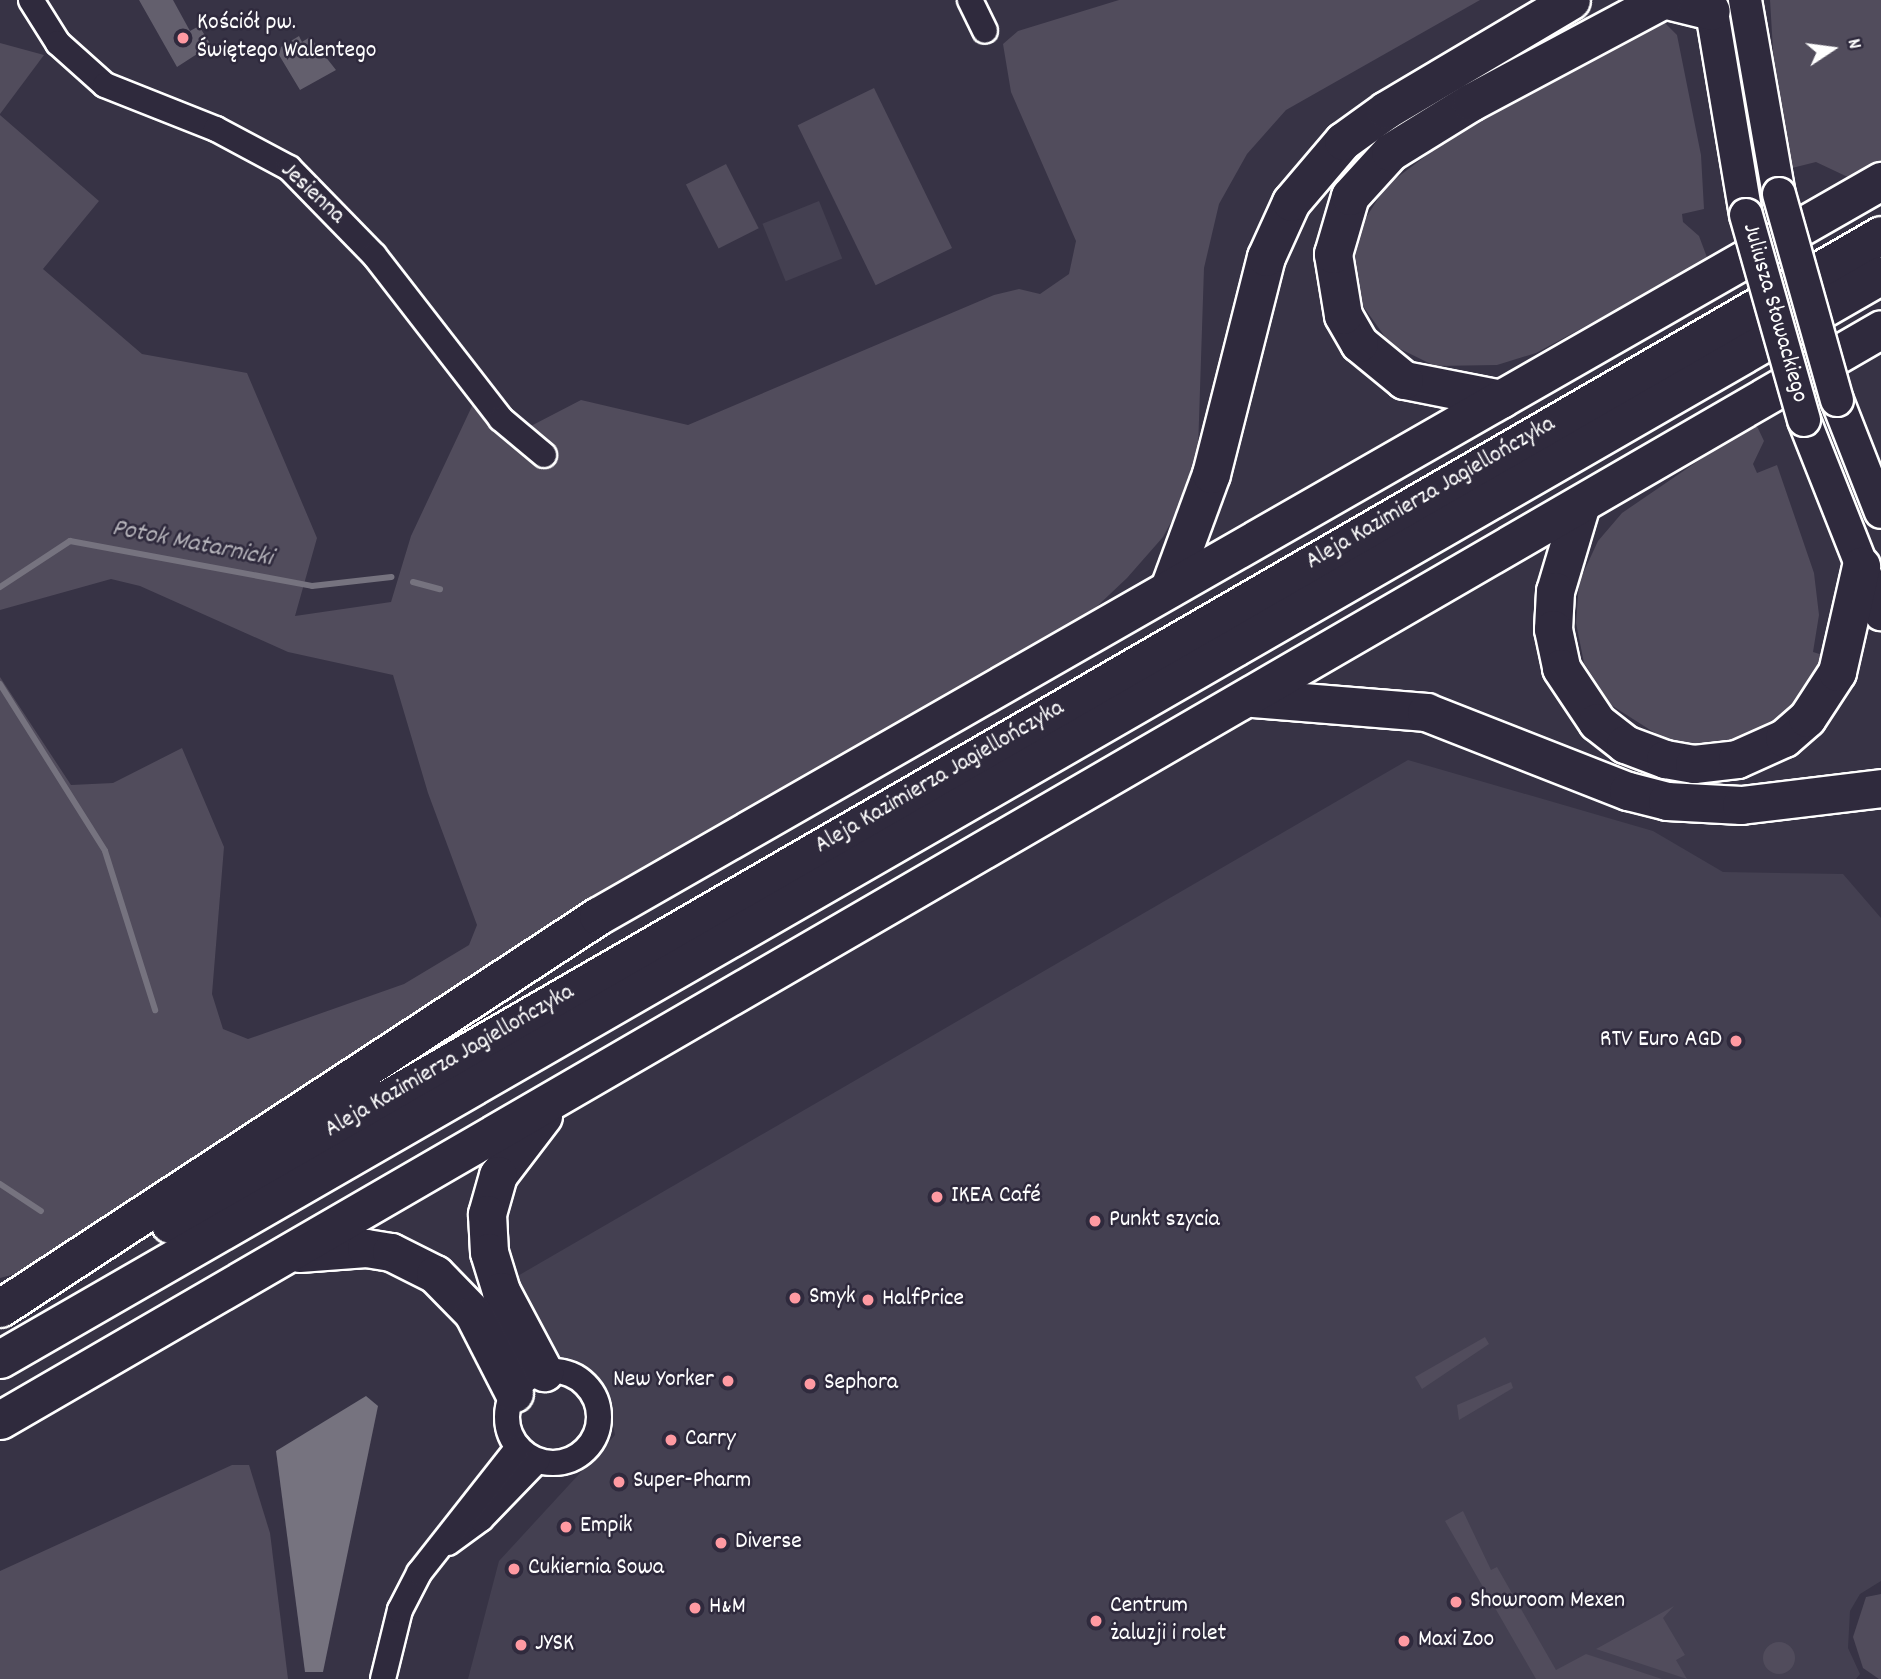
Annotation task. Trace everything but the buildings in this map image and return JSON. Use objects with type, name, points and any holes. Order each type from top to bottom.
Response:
[{"type":"highway","points":[[1169,588],[1211,474],[1266,257],[1291,202],[1343,141],[1386,110],[1571,0]]},
{"type":"highway","points":[[1501,398],[1404,380],[1359,343],[1343,315],[1333,254],[1350,196],[1390,152],[1471,102],[1665,0],[1722,4]]},
{"type":"highway","points":[[0,1308],[598,916],[1881,181]]},
{"type":"highway","name":"Aleja Kazimierza Jagiellończyka","points":[[0,1321],[1881,235]]},
{"type":"highway","name":"Aleja Kazimierza Jagiellończyka","points":[[0,1359],[1881,275]]},
{"type":"highway","points":[[0,1420],[1253,698],[1881,329]]},
{"type":"highway","points":[[1581,504],[1555,592],[1556,653],[1568,682],[1597,722],[1625,744],[1664,760],[1694,764],[1737,759],[1784,738],[1807,718],[1837,672],[1861,566]]},
{"type":"highway","points":[[1253,698],[1426,712],[1628,791],[1667,801],[1741,805],[1881,788]]},
{"type":"highway","points":[[544,1372],[501,1291],[489,1252],[487,1214],[498,1175],[550,1101]]},
{"type":"highway","points":[[292,1251],[306,1255],[366,1248],[391,1252],[435,1274],[473,1313],[514,1393]]},
{"type":"main road","name":"Juliusza Słowackiego","points":[[1722,4],[1837,400],[1881,512]]},
{"type":"main road","name":"Juliusza Słowackiego","points":[[1722,4],[1746,215],[1804,420],[1881,614]]},
{"type":"street","name":"Jesienna","points":[[32,0],[58,43],[105,85],[216,129],[289,168],[374,255],[501,419],[544,455]]},
{"type":"street","points":[[970,0],[985,31]]},
{"type":"street","points":[[383,1679],[400,1610],[419,1573],[442,1547],[467,1505],[527,1454],[569,1461],[584,1452],[596,1435],[600,1413],[583,1382],[571,1375],[544,1372],[514,1393],[507,1420],[527,1454]]},
{"type":"shaded area","points":[[1119,0],[1480,0],[1286,110],[1247,154],[1219,204],[1204,268],[1198,450],[1182,502],[1163,537],[1127,578],[1091,612],[595,898],[38,1268],[0,1278],[0,677],[71,785],[113,783],[182,748],[224,847],[212,994],[223,1029],[248,1039],[404,984],[469,945],[477,925],[428,793],[393,675],[288,652],[140,586],[111,579],[0,610],[0,115],[99,201],[43,269],[142,354],[247,373],[317,538],[295,616],[391,602],[411,536],[473,404],[527,428],[581,400],[688,425],[994,295],[1019,289],[1040,294],[1069,274],[1076,241],[1011,92],[1003,44],[1018,31]]},
{"type":"shaded area","points":[[1770,0],[1881,0],[1881,162],[1852,179],[1816,162],[1792,168],[1774,67]]},
{"type":"shaded area","points":[[1663,8],[1664,22],[1677,35],[1701,155],[1704,209],[1682,214],[1683,222],[1699,236],[1708,260],[1536,353],[1497,365],[1435,366],[1390,344],[1363,306],[1354,258],[1362,224],[1386,186],[1448,139],[1533,90],[1600,42]]},
{"type":"shaded area","points":[[0,43],[44,55],[0,114]]},
{"type":"shaded area","points":[[874,88],[952,248],[876,285],[798,125]]},
{"type":"shaded area","points":[[726,164],[759,228],[719,249],[686,184]]},
{"type":"shaded area","points":[[819,201],[842,258],[786,281],[762,224]]},
{"type":"shaded area","points":[[1755,422],[1764,441],[1753,464],[1757,473],[1777,465],[1814,573],[1819,615],[1813,652],[1829,657],[1801,707],[1741,746],[1661,746],[1655,733],[1611,705],[1584,663],[1576,623],[1579,582],[1598,541],[1622,513]]},
{"type":"shaded area","points":[[1408,760],[1653,831],[1723,872],[1843,874],[1881,918],[1881,1581],[1860,1594],[1850,1611],[1848,1648],[1860,1674],[1856,1679],[468,1679],[499,1561],[615,1435],[607,1394],[587,1372],[556,1358],[509,1281]]},
{"type":"shaded area","points":[[1485,1337],[1489,1344],[1422,1389],[1415,1377]]},
{"type":"shaded area","points":[[1511,1382],[1513,1388],[1459,1420],[1457,1405]]},
{"type":"shaded area","points":[[366,1396],[378,1406],[323,1672],[305,1672],[276,1451]]},
{"type":"shaded area","points":[[232,1465],[249,1465],[270,1533],[288,1679],[0,1679],[0,1571]]},
{"type":"shaded area","points":[[1463,1511],[1491,1570],[1497,1567],[1556,1670],[1586,1654],[1662,1679],[1536,1679],[1445,1521]]},
{"type":"shaded area","points":[[1881,1594],[1879,1679],[1863,1668],[1853,1637],[1866,1597]]},
{"type":"shaded area","points":[[1674,1606],[1663,1618],[1685,1655],[1676,1660],[1687,1679],[1596,1649]]},
{"type":"shaded area","points":[[1779,1642],[1790,1647],[1795,1658],[1790,1669],[1779,1674],[1768,1669],[1763,1658],[1768,1647]]},
{"type":"waterway","name":"Potok Matarnicki","points":[[0,587],[70,541],[312,586],[391,577]]},
{"type":"waterway","name":"Potok Matarnicki","points":[[413,582],[440,589]]},
{"type":"waterway","points":[[0,684],[105,851],[155,1010]]},
{"type":"waterway","points":[[0,1184],[41,1211]]},
{"type":"place","name":"Kościół pw. Świętego Walentego","points":[[183,38]]},
{"type":"place","name":"RTV Euro AGD","points":[[1736,1041]]},
{"type":"place","name":"IKEA Café","points":[[937,1197]]},
{"type":"place","name":"Punkt szycia","points":[[1095,1221]]},
{"type":"place","name":"Smyk","points":[[795,1298]]},
{"type":"place","name":"HalfPrice","points":[[868,1300]]},
{"type":"place","name":"New Yorker","points":[[728,1381]]},
{"type":"place","name":"Sephora","points":[[810,1384]]},
{"type":"place","name":"Carry","points":[[671,1440]]},
{"type":"place","name":"Super-Pharm","points":[[619,1482]]},
{"type":"place","name":"Empik","points":[[566,1527]]},
{"type":"place","name":"Diverse","points":[[721,1543]]},
{"type":"place","name":"Cukiernia Sowa","points":[[514,1569]]},
{"type":"place","name":"Showroom Mexen","points":[[1456,1602]]},
{"type":"place","name":"H&M","points":[[695,1608]]},
{"type":"place","name":"Centrum żaluzji i rolet","points":[[1096,1621]]},
{"type":"place","name":"Maxi Zoo","points":[[1404,1641]]},
{"type":"place","name":"JYSK","points":[[521,1645]]}]
